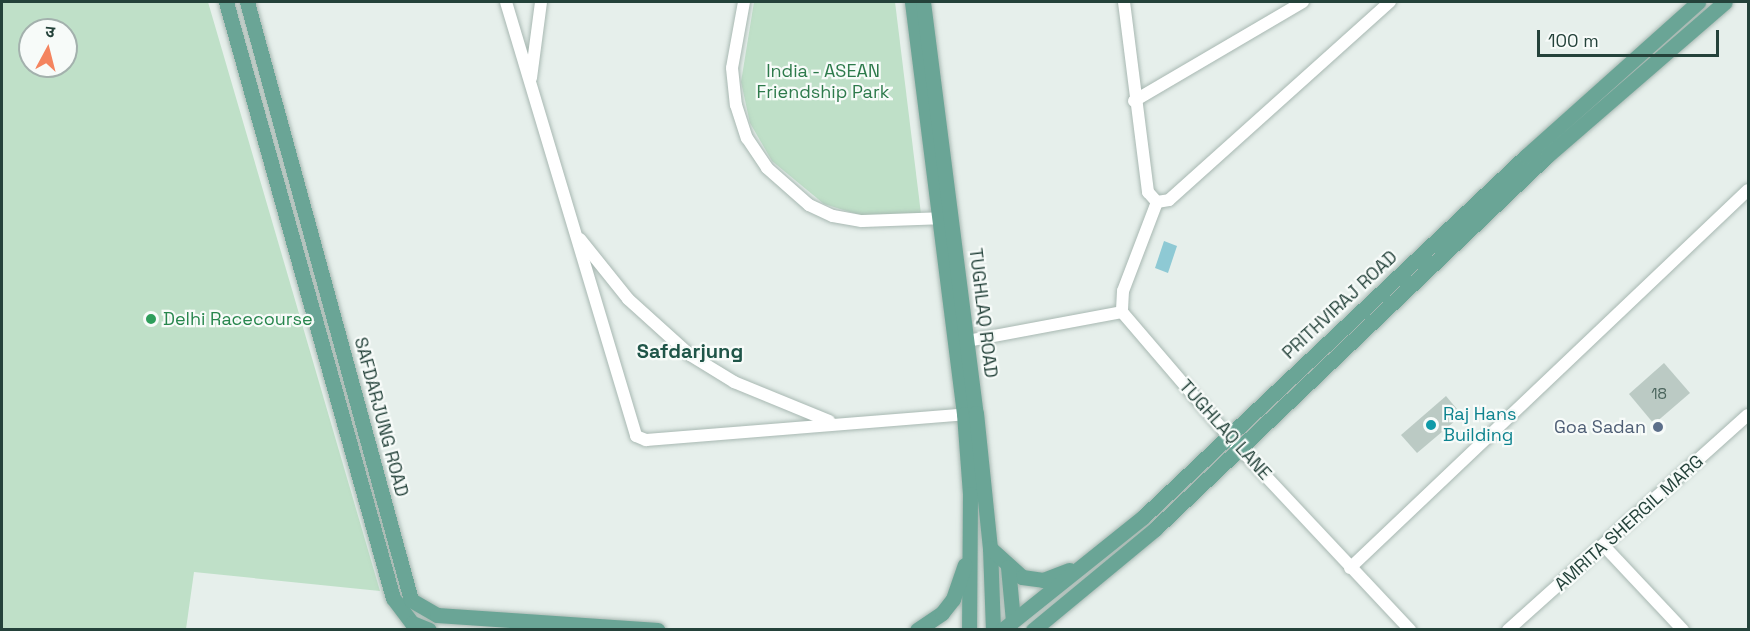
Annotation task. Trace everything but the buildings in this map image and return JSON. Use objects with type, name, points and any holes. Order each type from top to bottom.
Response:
[{"type":"main road","name":"SAFDARJUNG ROAD","points":[[226,2],[393,598],[412,623],[429,630]]},
{"type":"main road","name":"SAFDARJUNG ROAD","points":[[247,2],[411,600],[437,615],[657,630]]},
{"type":"main road","name":"TUGHLAQ ROAD","points":[[912,2],[945,218],[990,548],[993,630]]},
{"type":"main road","name":"TUGHLAQ ROAD","points":[[923,2],[945,218],[967,341],[970,414],[969,630]]},
{"type":"main road","name":"PRITHVIRAJ ROAD","points":[[1033,630],[1155,529],[1234,442],[1526,156],[1698,2]]},
{"type":"main road","name":"PRITHVIRAJ ROAD","points":[[1008,625],[1234,442],[1547,156],[1725,2]]},
{"type":"main road","points":[[917,630],[942,613],[953,599],[970,546]]},
{"type":"main road","points":[[990,548],[1008,567],[1033,581],[1081,565]]},
{"type":"main road","points":[[1008,567],[1008,625]]},
{"type":"main road","points":[[1044,630],[1052,614]]},
{"type":"street","points":[[506,2],[633,431],[640,439],[970,414]]},
{"type":"street","points":[[531,82],[541,2]]},
{"type":"street","points":[[744,2],[732,68],[736,105],[747,138],[767,168],[809,205],[833,216],[862,222],[945,218]]},
{"type":"street","points":[[1124,2],[1134,102],[1148,192],[1157,202]]},
{"type":"street","points":[[1134,102],[1303,2]]},
{"type":"street","points":[[1157,202],[1169,200],[1390,2]]},
{"type":"street","points":[[1350,568],[1749,190]]},
{"type":"street","points":[[967,341],[1122,312],[1124,291],[1157,202]]},
{"type":"street","points":[[575,233],[628,299],[690,355],[734,382],[834,423]]},
{"type":"street","name":"TUGHLAQ LANE","points":[[1122,312],[1234,442],[1410,630]]},
{"type":"street","name":"AMRITA SHERGIL MARG","points":[[1508,630],[1605,547],[1749,415]]},
{"type":"street","points":[[1605,547],[1683,630]]},
{"type":"green space","name":"Delhi Racecourse","points":[[2,2],[208,2],[380,591],[194,572],[186,629],[2,629]]},
{"type":"green space","name":"India - ASEAN Friendship Park","points":[[754,2],[895,2],[921,214],[863,216],[824,204],[772,161],[750,123],[741,82]]},
{"type":"water","points":[[1164,241],[1177,246],[1168,273],[1155,268]]},
{"type":"place","name":"Delhi Racecourse","points":[[151,319]]},
{"type":"place","name":"Raj Hans Building","points":[[1431,425]]},
{"type":"place","name":"Goa Sadan","points":[[1658,427]]},
{"type":"district","name":"Safdarjung","points":[[690,351]]}]
